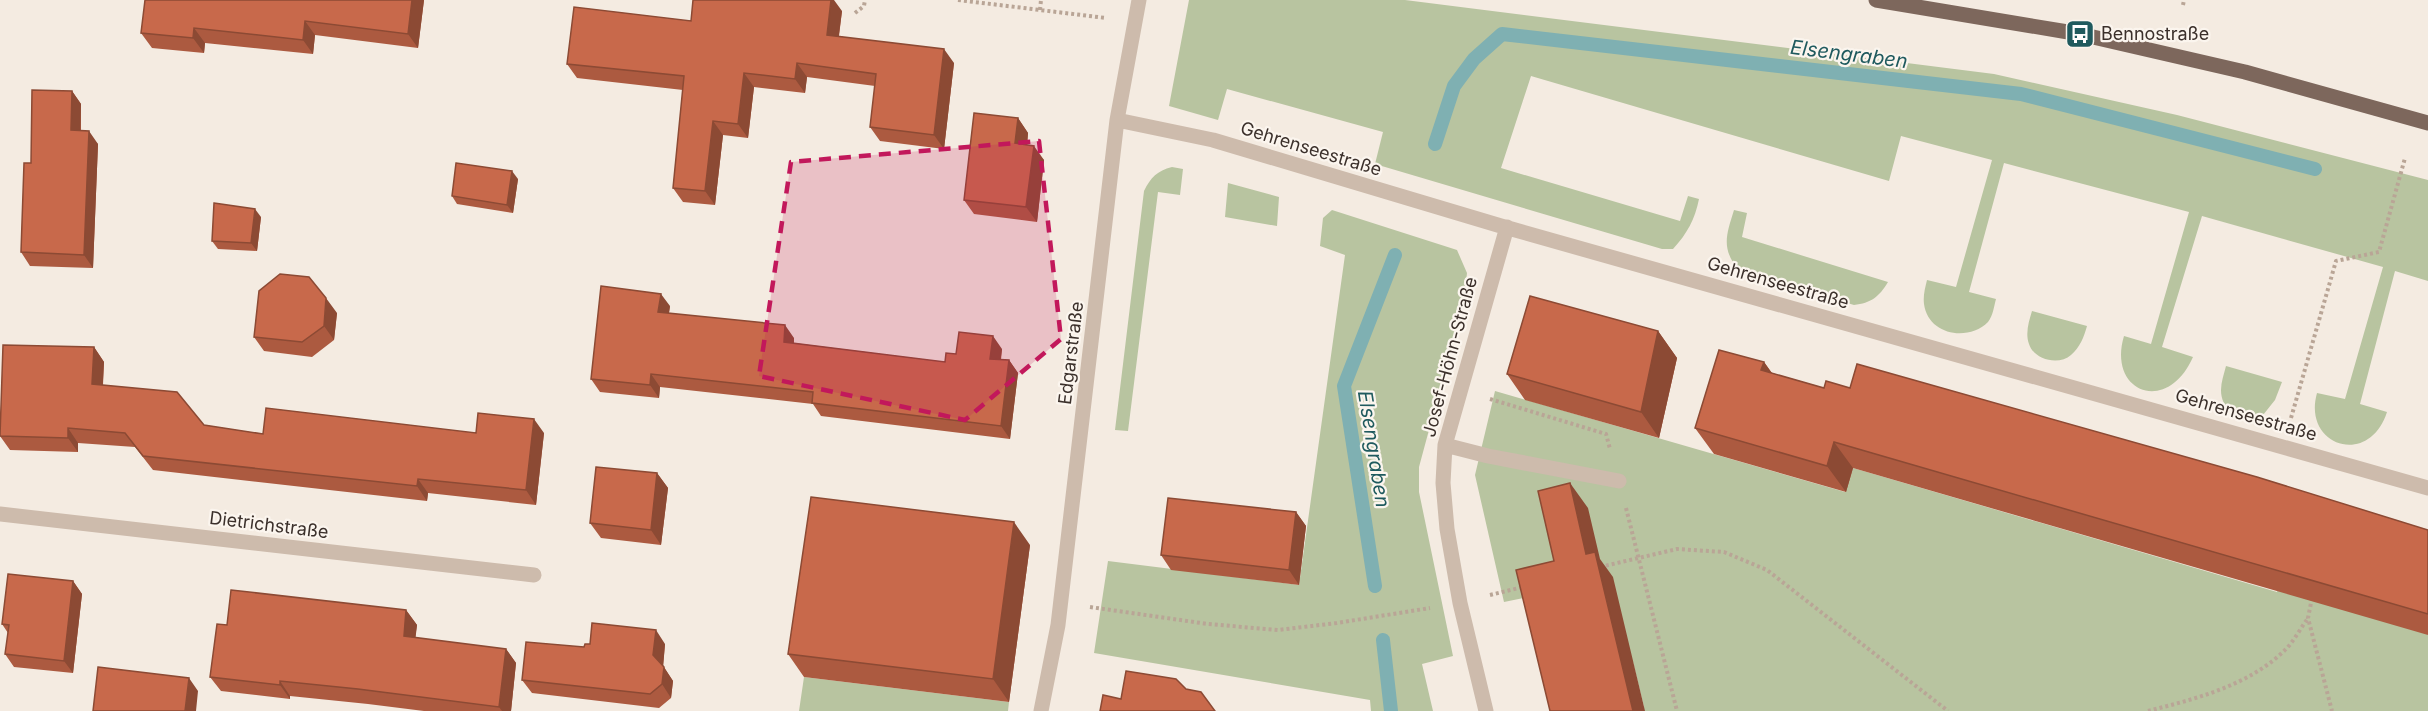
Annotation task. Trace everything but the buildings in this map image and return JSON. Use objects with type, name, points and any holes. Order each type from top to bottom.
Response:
[{"type":"main road","points":[[1876,0],[2080,34],[2245,72],[2428,123]]},
{"type":"street","name":"Edgarstraße","points":[[1041,711],[1058,625],[1117,120],[1139,0]]},
{"type":"street","name":"Gehrenseestraße","points":[[1117,120],[1213,140],[1507,227],[2283,445],[2428,488]]},
{"type":"street","name":"Josef-Höhn-Straße","points":[[1486,711],[1460,603],[1447,529],[1443,483],[1445,445],[1507,227]]},
{"type":"street","points":[[1445,445],[1488,456],[1619,482]]},
{"type":"street","name":"Dietrichstraße","points":[[0,514],[534,574]]},
{"type":"path","points":[[855,13],[864,6],[865,0]]},
{"type":"path","points":[[958,0],[1107,18]]},
{"type":"path","points":[[1040,10],[1041,0]]},
{"type":"path","points":[[2283,445],[2336,261],[2379,252],[2405,158]]},
{"type":"path","points":[[1484,398],[1606,434],[1640,556],[1677,711]]},
{"type":"path","points":[[1595,568],[1677,549],[1724,552],[1767,570],[1948,711]]},
{"type":"path","points":[[1505,592],[1527,586]]},
{"type":"path","points":[[2312,595],[2308,618],[2332,711]]},
{"type":"path","points":[[1089,607],[1208,624],[1278,630],[1338,623],[1460,603]]},
{"type":"path","points":[[2148,711],[2188,701],[2246,679],[2284,652],[2308,618]]},
{"type":"highlighted area","points":[[1039,141],[1061,339],[965,420],[759,376],[791,162]]},
{"type":"green space","points":[[1189,0],[1405,0],[1994,74],[2177,115],[2428,180],[2428,281],[2395,271],[2360,404],[2387,412],[2378,429],[2366,440],[2353,445],[2340,443],[2328,437],[2319,426],[2315,411],[2317,393],[2345,399],[2383,267],[2202,216],[2162,347],[2193,357],[2182,375],[2169,386],[2155,391],[2142,390],[2132,383],[2124,371],[2121,355],[2124,336],[2151,344],[2189,212],[2004,163],[1969,292],[1996,299],[1992,314],[1988,322],[1980,328],[1970,332],[1950,332],[1933,323],[1927,314],[1924,304],[1926,283],[1927,280],[1956,287],[1992,160],[1901,136],[1889,181],[1531,76],[1501,168],[1680,221],[1688,196],[1699,199],[1693,220],[1682,238],[1673,249],[1662,249],[1375,164],[1383,132],[1227,89],[1218,120],[1169,106]]},
{"type":"green space","points":[[1172,167],[1183,169],[1180,195],[1158,192],[1128,431],[1115,430],[1144,191],[1155,175]]},
{"type":"green space","points":[[1228,183],[1279,197],[1277,226],[1225,217]]},
{"type":"green space","points":[[1332,210],[1457,250],[1467,273],[1464,300],[1419,467],[1419,492],[1453,656],[1422,664],[1433,711],[1371,711],[1370,700],[1094,653],[1108,561],[1299,585],[1345,255],[1320,246],[1323,218]]},
{"type":"green space","points":[[1734,210],[1747,213],[1742,237],[1888,282],[1874,298],[1854,305],[1739,271],[1727,248],[1727,235]]},
{"type":"green space","points":[[2032,311],[2087,326],[2077,349],[2066,358],[2054,361],[2036,354],[2027,336]]},
{"type":"green space","points":[[2226,366],[2282,382],[2275,400],[2263,415],[2242,416],[2225,405],[2221,390]]},
{"type":"green space","points":[[1495,391],[1845,492],[1853,468],[2277,592],[2301,511],[2428,635],[2428,711],[1637,711],[1644,707],[1633,662],[1534,596],[1504,602],[1475,475]]},
{"type":"green space","points":[[804,677],[1009,702],[1008,711],[799,711]]},
{"type":"waterway","name":"Elsengraben","points":[[1435,144],[1454,86],[1474,59],[1502,34],[2021,94],[2315,169]]},
{"type":"waterway","name":"Elsengraben","points":[[1375,586],[1344,386],[1395,255]]},
{"type":"waterway","name":"Elsengraben","points":[[1383,640],[1391,711]]},
{"type":"place","name":"Bennostraße","points":[[2080,34]]}]
